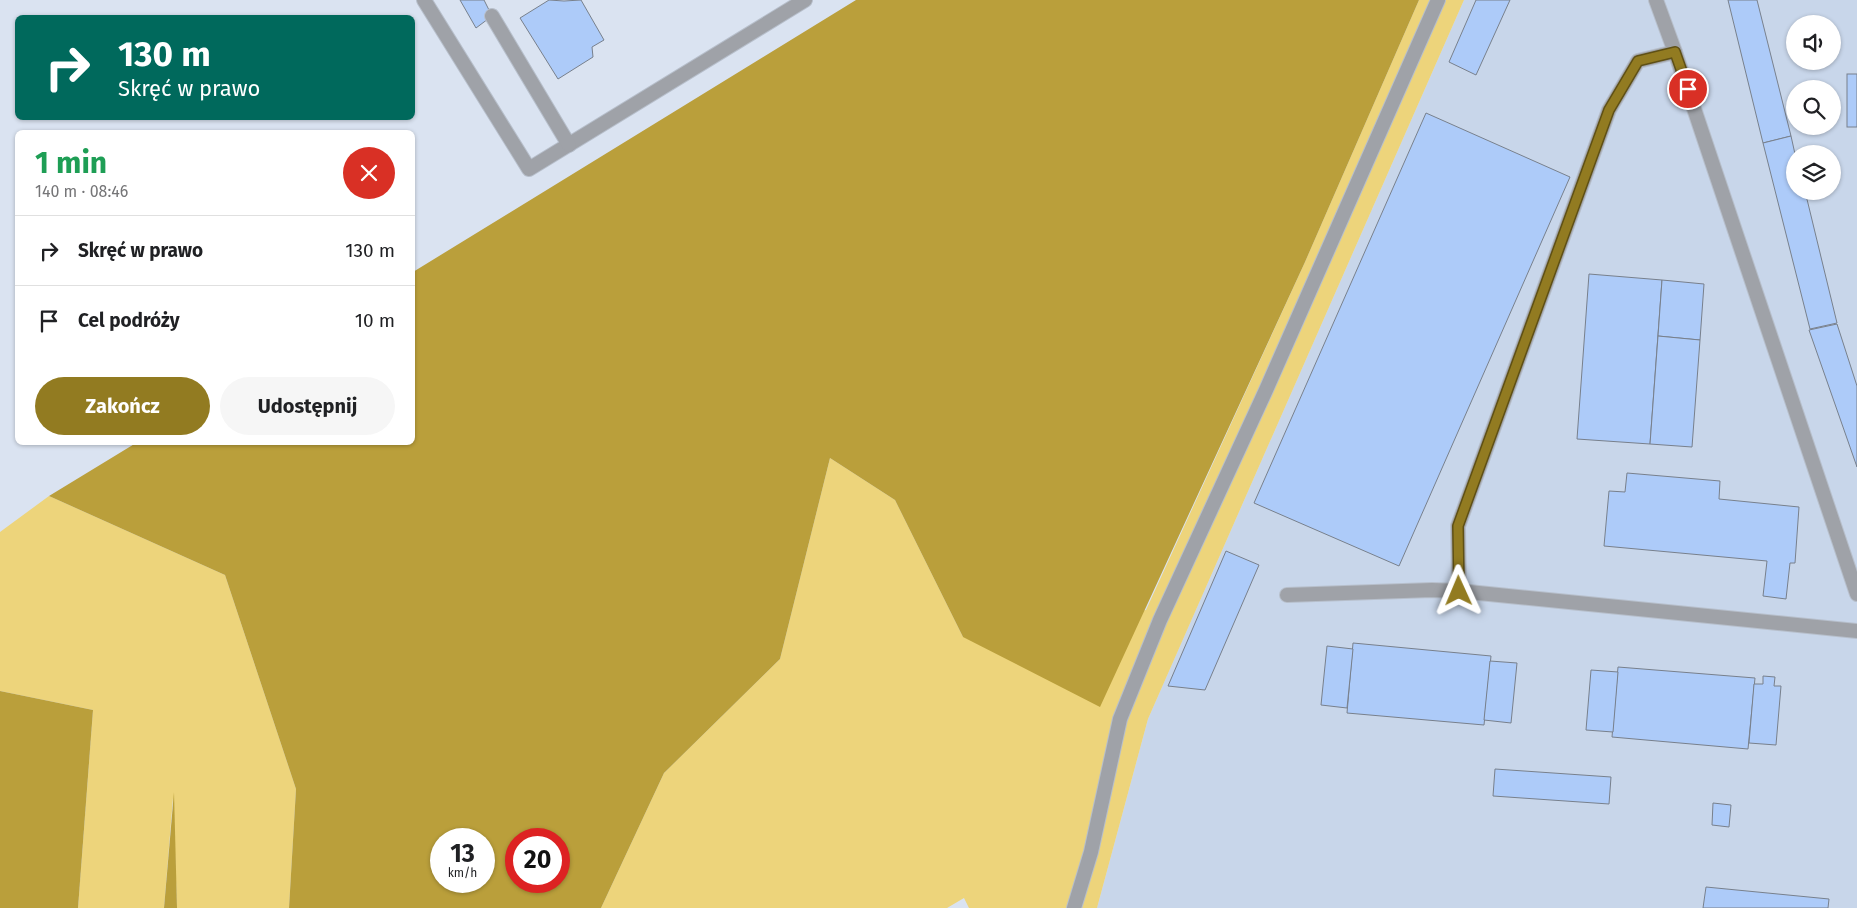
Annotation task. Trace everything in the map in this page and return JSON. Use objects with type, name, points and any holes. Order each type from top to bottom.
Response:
[{"type":"lane","points":[[424,0],[528,169],[806,0]]},
{"type":"lane","points":[[1074,908],[1092,852],[1120,719],[1160,620],[1270,381],[1438,0]]},
{"type":"lane","points":[[1656,0],[1857,594]]},
{"type":"lane","points":[[492,16],[569,145]]},
{"type":"lane","points":[[1459,591],[1458,526],[1609,110],[1638,61],[1675,52]]},
{"type":"lane","points":[[1287,595],[1432,590],[1459,591],[1857,631]]},
{"type":"shaded area","points":[[856,0],[1419,0],[1305,262],[1100,707],[963,637],[895,500],[830,458],[780,659],[664,773],[601,908],[289,908],[296,789],[225,575],[49,496],[133,445],[415,445],[415,271]]},
{"type":"shaded area","points":[[1419,0],[1464,0],[1148,719],[1097,908],[969,908],[964,898],[947,908],[601,908],[664,773],[780,659],[830,458],[895,500],[963,637],[1146,610],[1305,262]]},
{"type":"shaded area","points":[[1464,0],[1857,0],[1857,908],[1097,908],[1148,719]]},
{"type":"shaded area","points":[[49,496],[225,575],[296,789],[289,908],[177,908],[173,798],[164,908],[78,908],[93,710],[0,691],[0,532]]},
{"type":"shaded area","points":[[0,691],[93,710],[78,908],[0,908]]},
{"type":"shaded area","points":[[174,792],[177,908],[164,908]]},
{"type":"building","points":[[460,0],[484,0],[492,16],[476,28]]},
{"type":"building","points":[[549,0],[581,0],[604,40],[592,47],[593,57],[558,79],[520,18]]},
{"type":"building","points":[[1476,0],[1510,0],[1476,75],[1449,62]]},
{"type":"building","points":[[1728,0],[1757,0],[1786,116],[1786,135],[1791,136],[1763,143]]},
{"type":"building","points":[[1847,74],[1857,74],[1857,127],[1847,127]]},
{"type":"building","points":[[1426,113],[1570,177],[1399,566],[1254,503]]},
{"type":"building","points":[[1791,136],[1793,145],[1786,145],[1786,200],[1807,200],[1837,323],[1810,329],[1763,143]]},
{"type":"building","points":[[1589,274],[1662,280],[1650,444],[1577,439]]},
{"type":"building","points":[[1662,280],[1704,284],[1700,340],[1658,336]]},
{"type":"building","points":[[1837,324],[1857,386],[1857,467],[1809,330]]},
{"type":"building","points":[[1658,336],[1700,340],[1692,447],[1650,444]]},
{"type":"building","points":[[1627,473],[1720,481],[1719,499],[1799,507],[1795,563],[1790,563],[1786,599],[1763,596],[1767,561],[1604,546],[1609,491],[1625,492]]},
{"type":"building","points":[[1226,551],[1259,565],[1205,690],[1168,686]]},
{"type":"building","points":[[1353,643],[1491,656],[1484,725],[1347,713]]},
{"type":"building","points":[[1327,646],[1353,649],[1347,708],[1321,705]]},
{"type":"building","points":[[1490,661],[1517,663],[1511,723],[1484,720]]},
{"type":"building","points":[[1618,667],[1755,678],[1748,749],[1612,737]]},
{"type":"building","points":[[1591,670],[1618,672],[1613,732],[1586,730]]},
{"type":"building","points":[[1763,676],[1775,677],[1774,686],[1781,686],[1776,745],[1749,743],[1754,684],[1763,684]]},
{"type":"building","points":[[1495,769],[1611,777],[1609,804],[1493,796]]},
{"type":"building","points":[[1713,803],[1731,805],[1729,827],[1712,825]]},
{"type":"building","points":[[1706,887],[1829,899],[1828,908],[1703,908]]},
{"type":"route","points":[[1459,591],[1458,526],[1609,110],[1638,61],[1675,52],[1688,89]]}]
